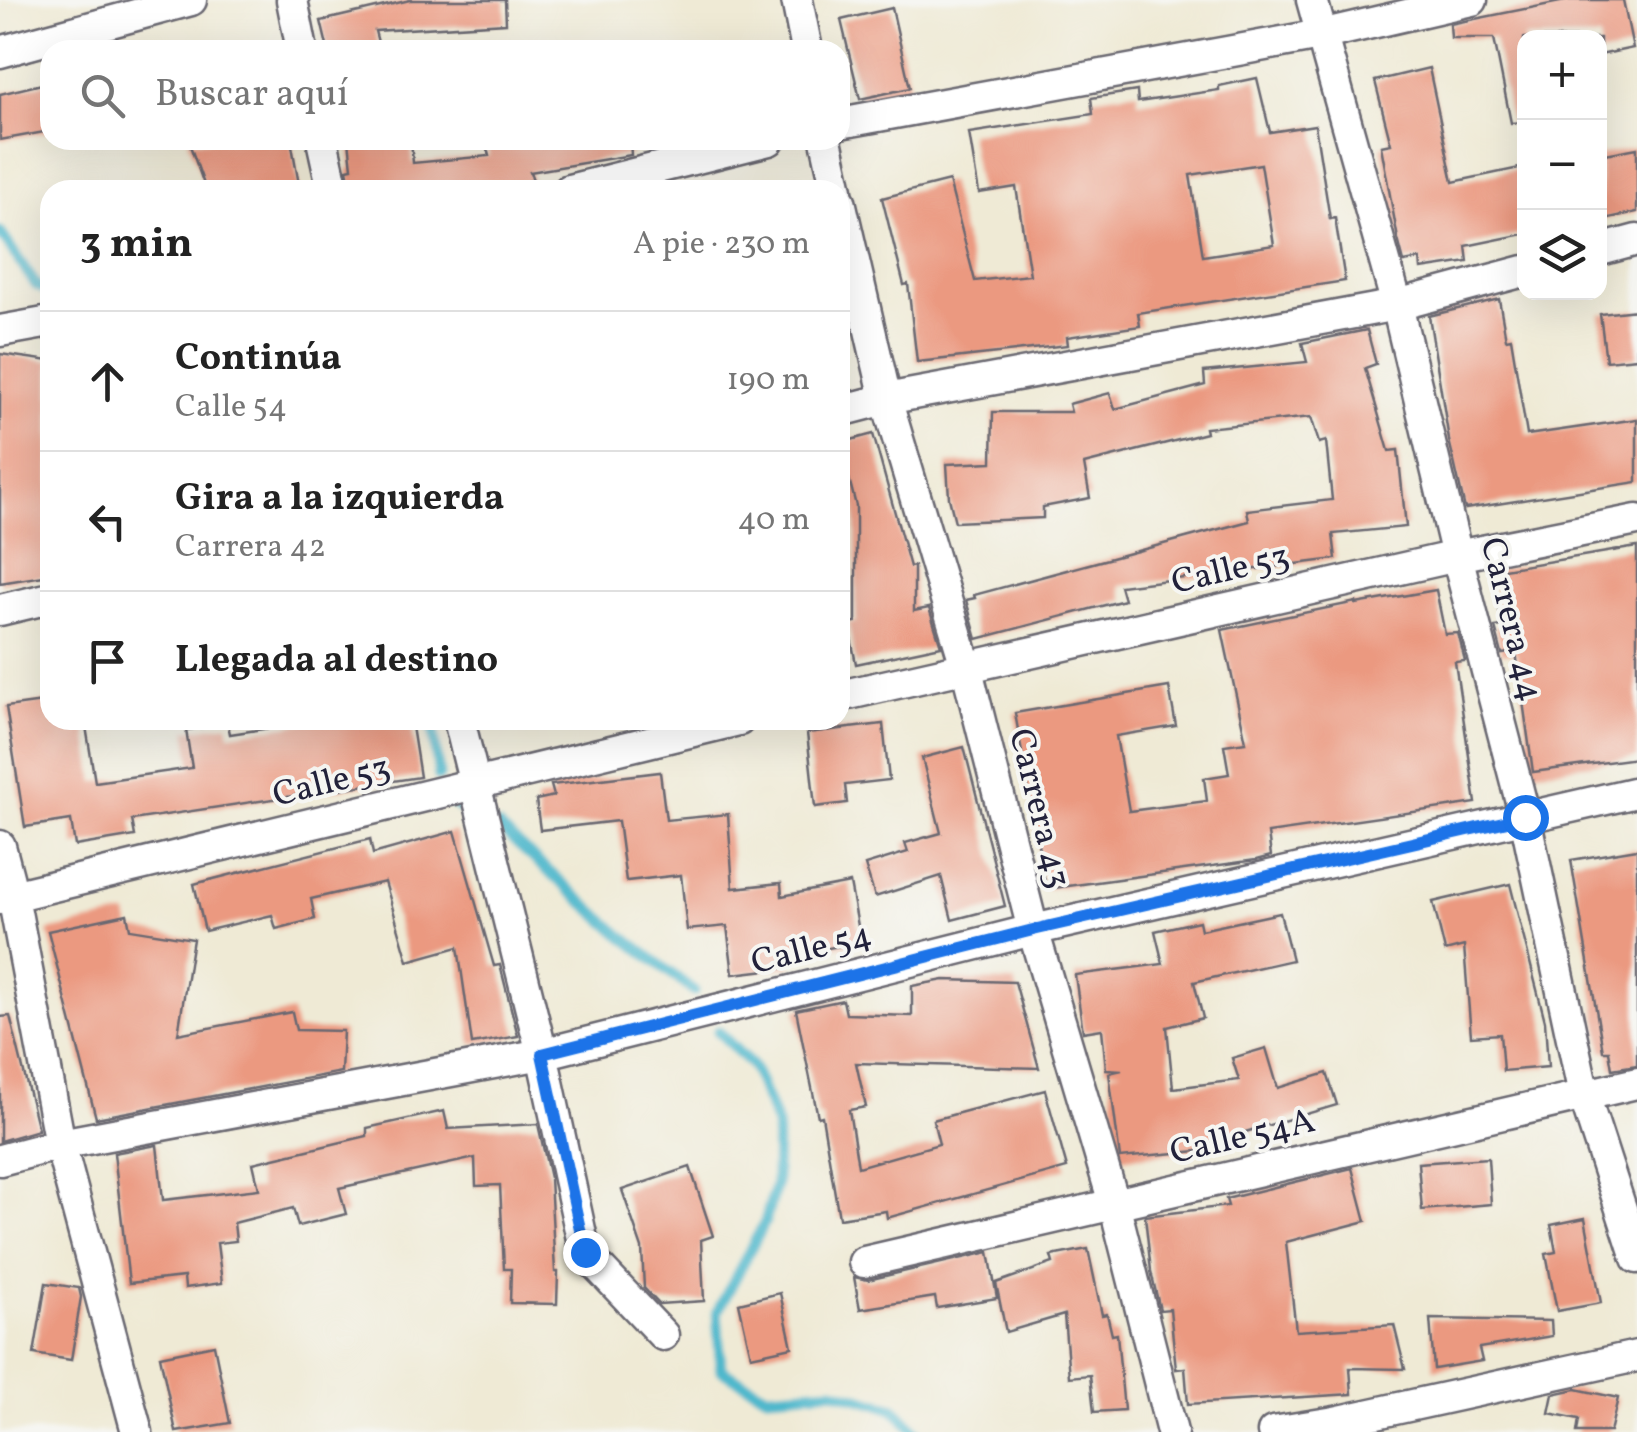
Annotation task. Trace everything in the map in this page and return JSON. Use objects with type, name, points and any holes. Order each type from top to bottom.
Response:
[{"type":"street","points":[[44,40],[191,0]]},
{"type":"street","points":[[292,0],[300,40]]},
{"type":"street","points":[[797,0],[805,40]]},
{"type":"street","name":"Carrera 44","points":[[1312,0],[1397,305],[1525,817],[1584,1095],[1637,1258]]},
{"type":"street","points":[[850,122],[1320,35],[1472,0]]},
{"type":"street","points":[[0,52],[40,41]]},
{"type":"street","points":[[324,150],[331,180]]},
{"type":"street","points":[[609,180],[729,150]]},
{"type":"street","points":[[828,150],[835,180]]},
{"type":"street","points":[[1607,248],[1637,240]]},
{"type":"street","name":"Carrera 43","points":[[850,245],[886,399],[966,666],[1033,930],[1114,1203],[1172,1432]]},
{"type":"street","points":[[850,409],[886,399],[1397,305],[1517,272]]},
{"type":"street","points":[[0,332],[40,324]]},
{"type":"street","name":"Calle 53","points":[[850,694],[1457,556],[1637,520]]},
{"type":"street","points":[[0,610],[40,600]]},
{"type":"street","points":[[462,730],[542,1054],[585,1252],[663,1336]]},
{"type":"street","name":"Calle 53","points":[[6,898],[697,730]]},
{"type":"street","name":"Calle 54","points":[[0,1160],[60,1144],[542,1054],[1033,930],[1637,792]]},
{"type":"street","points":[[0,846],[6,898],[60,1144],[133,1431]]},
{"type":"street","name":"Calle 54A","points":[[864,1262],[1637,1083]]},
{"type":"street","points":[[1273,1432],[1334,1427],[1637,1356]]},
{"type":"building","points":[[410,0],[505,0],[506,23],[375,31],[377,40],[326,40],[321,21]]},
{"type":"building","points":[[1570,0],[1623,0],[1633,48],[1607,54],[1607,30],[1517,30],[1517,123],[1511,123],[1494,38],[1451,38],[1450,24]]},
{"type":"building","points":[[892,8],[910,88],[860,99],[850,40],[846,40],[841,20]]},
{"type":"building","points":[[1429,68],[1453,182],[1517,168],[1517,235],[1466,246],[1468,262],[1421,269],[1420,259],[1404,262],[1381,146],[1391,144],[1375,81]]},
{"type":"building","points":[[1257,78],[1270,132],[1315,125],[1330,219],[1335,218],[1345,281],[1138,313],[1140,326],[1067,337],[1068,345],[917,362],[908,284],[904,285],[882,198],[949,181],[975,281],[1030,275],[1016,187],[979,193],[969,133],[1093,114],[1091,98],[1137,91],[1138,102],[1219,90],[1219,86]],"holes":[[[1261,164],[1274,245],[1203,256],[1190,175]]]},
{"type":"building","points":[[40,84],[40,133],[0,140],[0,94]]},
{"type":"building","points":[[1637,148],[1637,212],[1607,218],[1607,154]]},
{"type":"building","points":[[192,150],[293,150],[298,180],[202,180]]},
{"type":"building","points":[[350,150],[412,150],[413,163],[489,156],[488,150],[631,150],[631,155],[530,172],[533,180],[349,180],[347,169],[352,168]]},
{"type":"building","points":[[1499,299],[1506,339],[1511,338],[1527,435],[1637,419],[1637,482],[1465,509],[1449,440],[1429,316]]},
{"type":"building","points":[[1637,310],[1637,358],[1606,361],[1600,314]]},
{"type":"building","points":[[1367,330],[1376,364],[1365,368],[1389,451],[1398,450],[1406,527],[1333,534],[1336,559],[1120,586],[1124,600],[977,639],[966,600],[975,598],[974,595],[1249,521],[1247,510],[1332,500],[1326,441],[1319,443],[1311,417],[1205,428],[1206,433],[1084,464],[1090,498],[1043,507],[1043,518],[955,522],[947,464],[992,462],[993,412],[1071,412],[1069,404],[1110,393],[1115,409],[1205,385],[1204,372],[1307,362],[1302,343]]},
{"type":"building","points":[[0,354],[40,360],[40,577],[0,583]]},
{"type":"building","points":[[873,434],[910,567],[914,566],[914,611],[929,608],[941,646],[856,664],[850,633],[850,623],[856,622],[856,506],[850,482],[850,440]]},
{"type":"building","points":[[1637,547],[1637,758],[1533,772],[1516,652],[1502,654],[1495,627],[1502,626],[1492,571]]},
{"type":"building","points":[[1436,590],[1445,634],[1458,633],[1465,661],[1455,662],[1476,803],[1268,833],[1271,856],[1256,860],[1046,889],[1015,713],[1169,687],[1176,726],[1116,736],[1129,811],[1207,801],[1204,778],[1229,774],[1224,745],[1246,742],[1222,630]]},
{"type":"building","points":[[40,702],[40,730],[87,730],[95,782],[192,768],[186,730],[229,730],[230,734],[257,730],[413,730],[420,777],[132,820],[135,836],[75,846],[71,820],[25,827],[6,707]]},
{"type":"building","points":[[883,724],[889,780],[845,785],[847,803],[815,807],[807,733]]},
{"type":"building","points":[[964,747],[1005,906],[952,920],[941,876],[875,897],[865,865],[908,852],[905,843],[941,833],[922,758]]},
{"type":"building","points":[[660,772],[666,820],[728,814],[733,888],[781,883],[782,896],[850,883],[861,942],[790,955],[791,967],[733,974],[727,926],[687,930],[681,875],[626,881],[618,821],[540,830],[536,800],[554,796],[551,785]]},
{"type":"building","points":[[455,831],[494,966],[500,965],[518,1036],[472,1044],[458,947],[408,961],[385,882],[311,899],[315,919],[276,929],[272,915],[205,931],[194,884],[370,839],[373,854]]},
{"type":"building","points":[[1637,849],[1637,1065],[1612,1069],[1609,1051],[1603,1051],[1571,860]]},
{"type":"building","points":[[1510,884],[1545,1021],[1548,1067],[1503,1071],[1500,1034],[1471,1036],[1464,946],[1445,951],[1433,902]]},
{"type":"building","points":[[1280,913],[1292,960],[1194,982],[1203,1018],[1167,1027],[1173,1088],[1239,1080],[1232,1058],[1266,1048],[1278,1088],[1327,1073],[1337,1105],[1208,1143],[1209,1150],[1120,1158],[1109,1073],[1122,1070],[1106,1069],[1102,1029],[1083,1032],[1075,975],[1163,964],[1155,931],[1199,921],[1201,930]]},
{"type":"building","points":[[127,914],[130,929],[193,939],[178,1034],[292,1012],[296,1030],[343,1031],[341,1072],[96,1118],[48,931]]},
{"type":"building","points":[[944,980],[1015,982],[1039,1068],[856,1063],[866,1107],[849,1110],[858,1167],[939,1144],[933,1120],[1045,1090],[1067,1168],[887,1218],[886,1211],[839,1218],[822,1116],[818,1117],[796,1010],[843,1000],[846,1014],[912,1016],[912,986]]},
{"type":"building","points":[[10,1016],[38,1130],[0,1141],[0,1017]]},
{"type":"building","points":[[444,1111],[448,1129],[538,1124],[550,1178],[557,1304],[510,1303],[511,1269],[504,1269],[500,1185],[476,1186],[475,1158],[339,1188],[346,1214],[298,1226],[293,1208],[234,1223],[236,1241],[217,1243],[222,1283],[185,1288],[184,1277],[129,1283],[114,1153],[157,1145],[163,1200],[259,1189],[253,1163],[367,1136],[367,1128]]},
{"type":"building","points":[[1488,1158],[1491,1204],[1422,1210],[1418,1163]]},
{"type":"building","points":[[690,1167],[713,1236],[701,1240],[704,1301],[659,1304],[644,1288],[642,1248],[622,1190]]},
{"type":"building","points":[[1352,1168],[1366,1221],[1286,1242],[1296,1331],[1394,1325],[1405,1369],[1350,1368],[1352,1394],[1188,1404],[1185,1368],[1176,1369],[1170,1309],[1160,1310],[1151,1271],[1145,1216],[1228,1206],[1226,1199]]},
{"type":"building","points":[[1585,1218],[1601,1303],[1557,1311],[1546,1254],[1556,1252],[1551,1225]]},
{"type":"building","points":[[1088,1249],[1102,1315],[1107,1314],[1112,1335],[1117,1334],[1124,1410],[1094,1412],[1090,1375],[1069,1377],[1064,1315],[1006,1332],[996,1283],[1053,1263],[1051,1256]]},
{"type":"building","points":[[989,1252],[997,1298],[937,1308],[935,1297],[860,1309],[854,1277],[868,1280]]},
{"type":"building","points":[[46,1283],[79,1288],[71,1360],[34,1354]]},
{"type":"building","points":[[780,1293],[792,1347],[751,1356],[739,1303]]},
{"type":"building","points":[[1430,1319],[1551,1321],[1552,1336],[1479,1348],[1482,1361],[1434,1369]]},
{"type":"building","points":[[214,1345],[230,1423],[176,1432],[160,1356]]},
{"type":"building","points":[[1576,1389],[1618,1398],[1610,1432],[1577,1432],[1579,1419],[1549,1413],[1553,1394]]},
{"type":"waterway","points":[[0,232],[40,287]]},
{"type":"waterway","points":[[433,730],[439,776]]},
{"type":"waterway","points":[[447,799],[473,817]]},
{"type":"waterway","points":[[498,827],[621,935],[694,991]]},
{"type":"waterway","points":[[718,1031],[753,1067],[777,1125],[776,1183],[765,1222],[717,1312],[721,1370],[767,1395],[832,1390],[893,1408],[917,1432]]},
{"type":"route","points":[[585,1252],[542,1054],[1033,930],[1525,817]]}]
